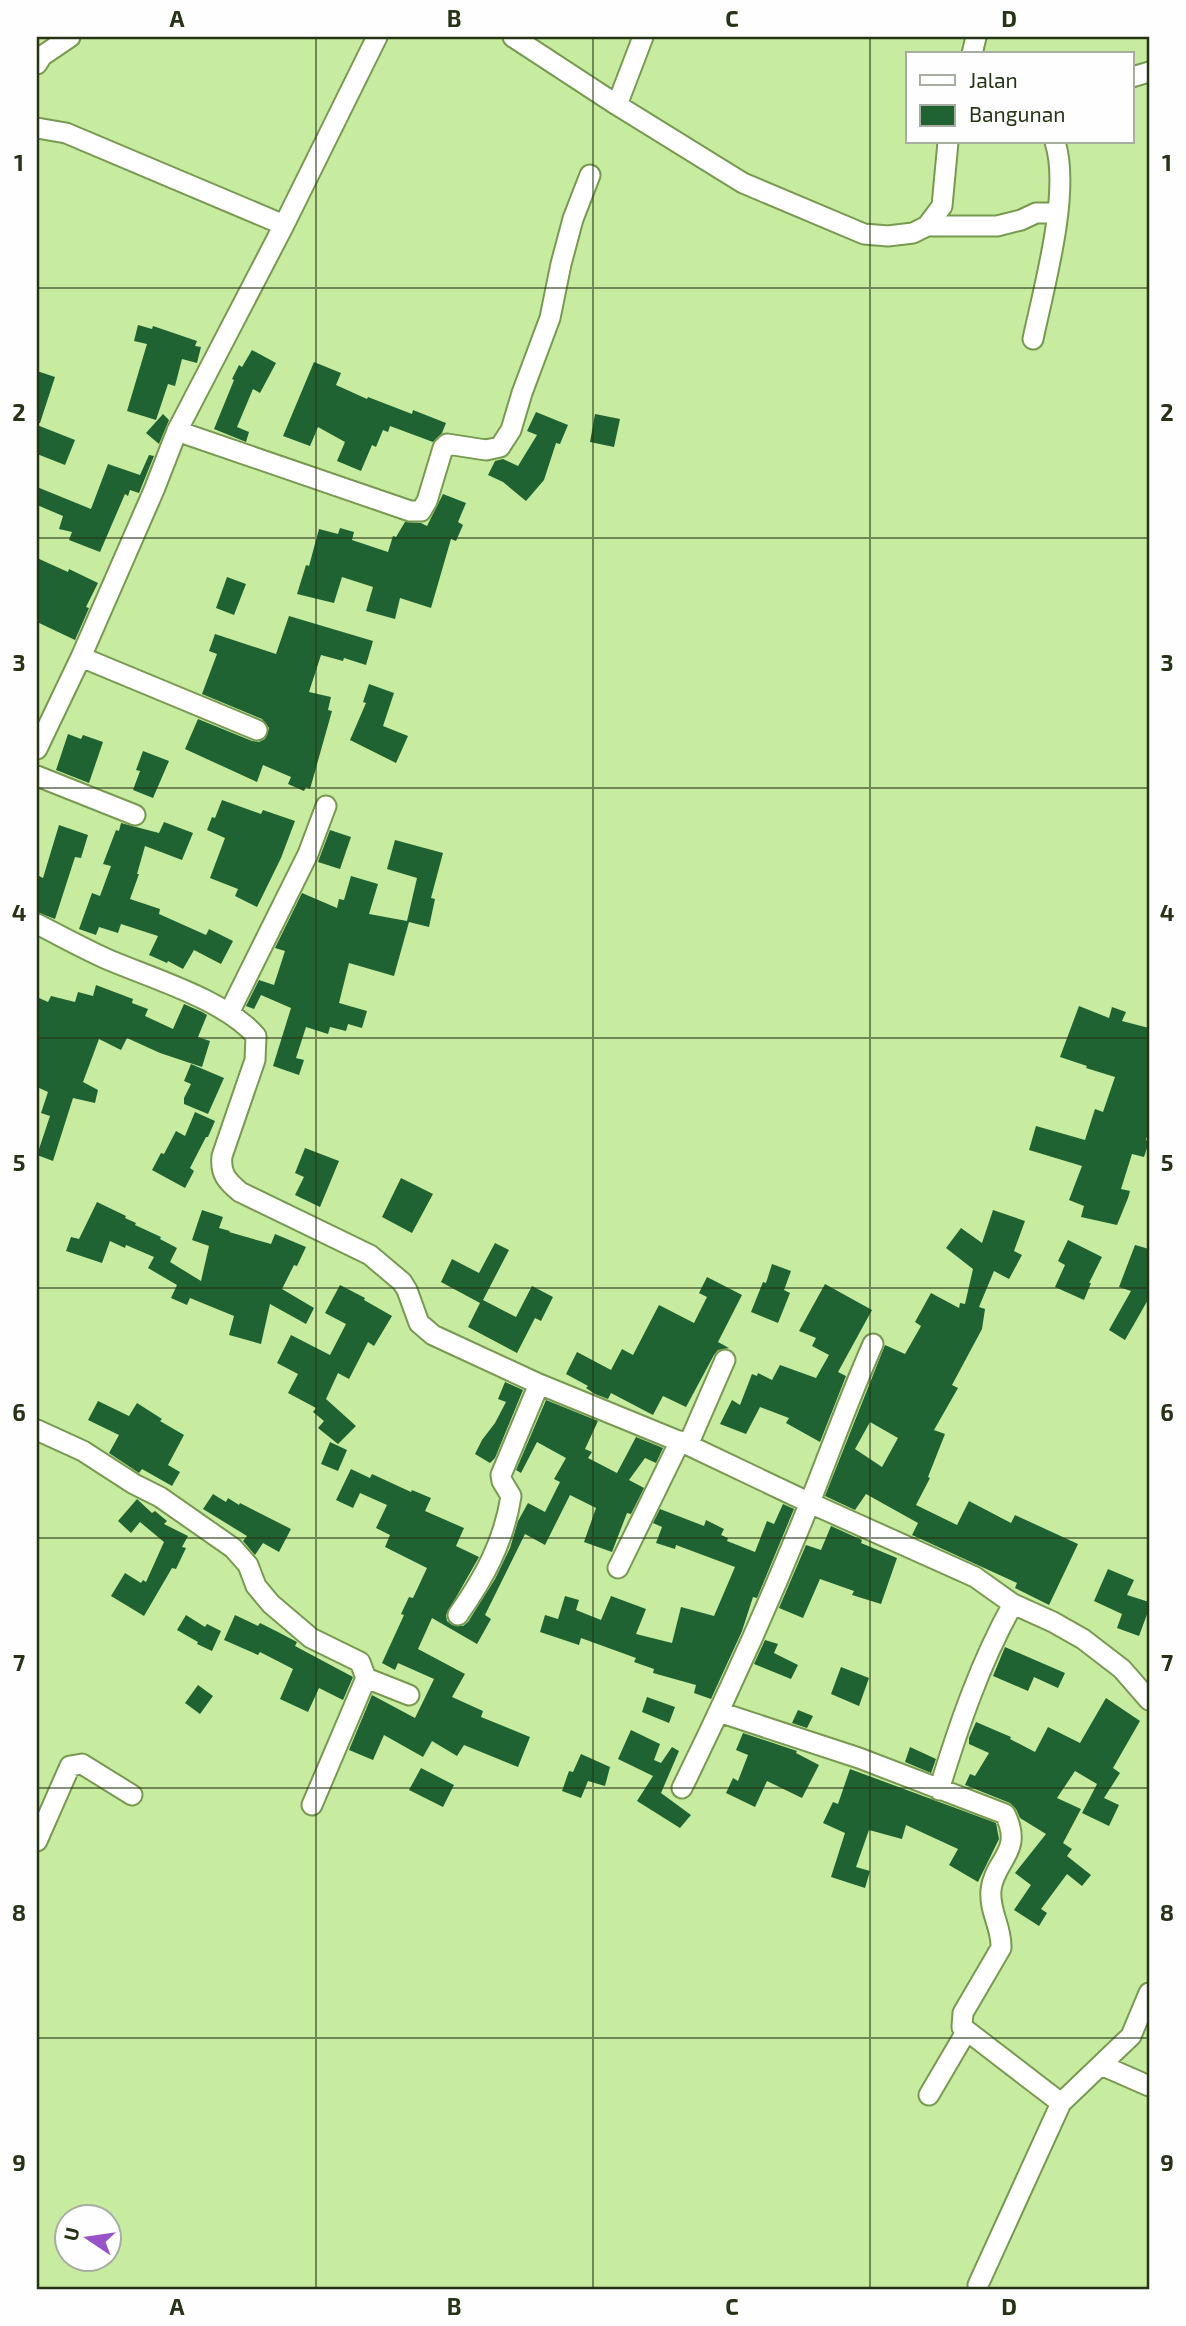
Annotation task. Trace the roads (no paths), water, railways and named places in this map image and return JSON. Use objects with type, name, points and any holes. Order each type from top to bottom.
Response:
[{"type":"street","points":[[37,64],[42,57],[70,37]]},
{"type":"street","points":[[37,749],[155,490],[177,431],[284,225],[377,37]]},
{"type":"street","points":[[513,37],[743,183],[864,234],[888,236],[912,233],[927,226],[997,226],[1036,213],[1057,213]]},
{"type":"street","points":[[617,105],[643,37]]},
{"type":"street","points":[[37,128],[66,133],[284,225]]},
{"type":"street","points":[[927,226],[942,206],[948,144]]},
{"type":"street","points":[[1033,339],[1057,213],[1061,177],[1055,144]]},
{"type":"street","points":[[177,431],[410,511],[421,510],[427,501],[443,449],[447,444],[486,450],[500,447],[511,430],[550,318],[573,219],[590,175]]},
{"type":"street","points":[[81,657],[257,730]]},
{"type":"street","points":[[37,776],[135,815]]},
{"type":"street","points":[[229,1013],[308,854],[326,806]]},
{"type":"street","points":[[37,924],[92,952],[208,1001],[245,1023],[256,1037],[256,1060],[222,1156],[221,1167],[228,1182],[240,1192],[370,1255],[402,1282],[422,1328],[539,1384],[684,1443],[975,1577],[1013,1604],[1083,1639],[1122,1669],[1149,1700]]},
{"type":"street","points":[[682,1788],[719,1712],[810,1503],[873,1344]]},
{"type":"street","points":[[618,1568],[725,1360]]},
{"type":"street","points":[[458,1615],[485,1577],[506,1524],[511,1496],[501,1475],[539,1384]]},
{"type":"street","points":[[37,1430],[83,1451],[134,1484],[160,1497],[233,1548],[248,1565],[256,1586],[271,1604],[311,1638],[360,1662],[366,1678],[312,1805]]},
{"type":"street","points":[[939,1790],[963,1711],[994,1637],[1013,1604]]},
{"type":"street","points":[[366,1678],[410,1695]]},
{"type":"street","points":[[719,1712],[859,1758],[1005,1814],[1012,1839],[1010,1850],[992,1880],[991,1895],[1001,1948],[963,2013],[962,2027],[1061,2103]]},
{"type":"street","points":[[37,1841],[70,1766],[82,1764],[132,1795]]},
{"type":"street","points":[[978,2285],[1061,2103],[1131,2036],[1149,1993]]},
{"type":"street","points":[[929,2095],[966,2032]]},
{"type":"street","points":[[1101,2065],[1149,2086]]}]
